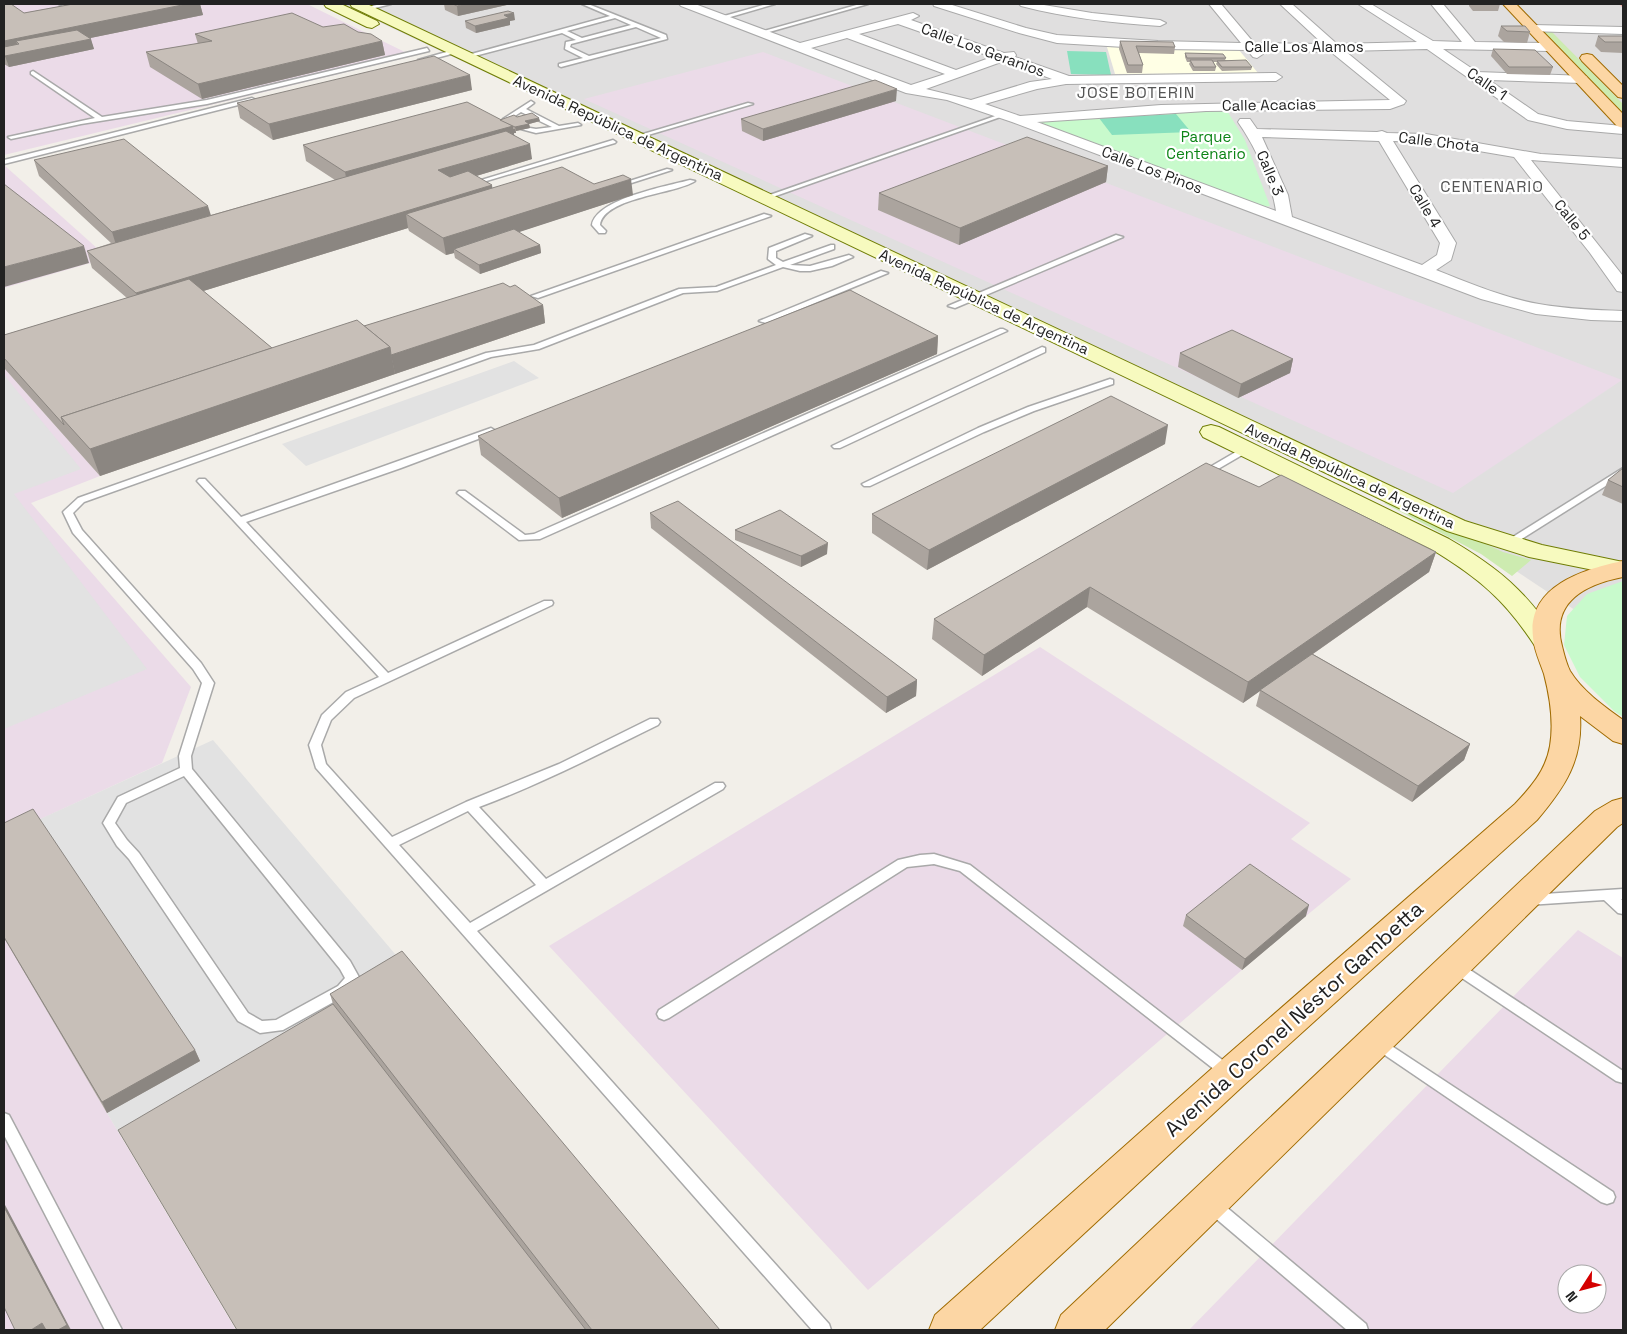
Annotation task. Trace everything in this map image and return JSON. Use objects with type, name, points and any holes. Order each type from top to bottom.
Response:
[{"type":"main road","points":[[1509,4],[1623,122]]},
{"type":"main road","name":"Avenida República de Argentina","points":[[351,6],[462,54],[636,137],[766,207],[808,236],[1023,340],[1043,340],[1214,412],[1456,526],[1505,545],[1542,555],[1622,569]]},
{"type":"main road","name":"Avenida República de Argentina","points":[[351,6],[426,56],[569,127],[613,142],[692,181],[766,207],[973,297],[1043,340],[1076,366],[1118,386]]},
{"type":"main road","points":[[1546,17],[1623,94]]},
{"type":"main road","name":"Avenida República de Argentina","points":[[1214,412],[1194,423],[1440,544],[1473,564],[1496,582],[1520,605],[1545,640]]},
{"type":"main road","points":[[1352,500],[1372,487]]},
{"type":"main road","points":[[1622,569],[1591,577],[1568,589],[1554,603],[1545,620],[1545,640],[1558,672],[1578,698],[1608,724],[1623,734]]},
{"type":"main road","name":"Avenida Coronel Néstor Gambetta","points":[[950,1330],[1231,1074],[1526,812],[1544,793],[1561,761],[1568,732],[1566,705],[1558,672]]},
{"type":"main road","points":[[1076,1330],[1518,901],[1606,819],[1623,809]]},
{"type":"street","name":"Calle Los Pinos","points":[[685,4],[911,90],[950,97],[1017,119],[1487,295],[1536,309],[1591,315],[1623,316]]},
{"type":"street","points":[[1025,4],[1054,12],[1084,17],[1160,23]]},
{"type":"street","points":[[1215,4],[1301,104]]},
{"type":"street","points":[[1286,4],[1334,48]]},
{"type":"street","name":"Calle 1","points":[[1364,4],[1430,45],[1533,117],[1567,125],[1623,130]]},
{"type":"street","points":[[1437,4],[1470,45]]},
{"type":"street","points":[[800,47],[947,5],[1022,30],[1057,39]]},
{"type":"street","points":[[1150,10],[1178,45]]},
{"type":"street","name":"Calle Los Geranios","points":[[899,20],[1066,80]]},
{"type":"street","points":[[1533,30],[1623,31]]},
{"type":"street","points":[[847,34],[957,74]]},
{"type":"street","points":[[1038,45],[1057,39]]},
{"type":"street","name":"Calle Los Alamos","points":[[1057,39],[1111,43],[1334,48],[1430,45],[1550,47]]},
{"type":"street","name":"Calle Acacias","points":[[1017,119],[1119,109],[1233,105],[1390,105],[1400,101],[1334,48]]},
{"type":"street","points":[[911,90],[1019,52]]},
{"type":"street","points":[[1476,76],[1582,79]]},
{"type":"street","points":[[971,104],[1035,85],[1066,80],[1282,84]]},
{"type":"street","name":"Calle 3","points":[[1233,105],[1253,133],[1281,196],[1285,219]]},
{"type":"street","name":"Calle Chota","points":[[1253,133],[1382,135],[1449,141],[1519,155],[1623,163]]},
{"type":"street","name":"Calle 4","points":[[1382,135],[1448,244],[1446,257],[1424,271]]},
{"type":"street","name":"Calle 5","points":[[1519,155],[1596,250],[1623,287]]},
{"type":"lane","points":[[62,4],[74,8],[106,4]]},
{"type":"lane","points":[[351,6],[388,4]]},
{"type":"lane","points":[[561,65],[664,39],[664,36],[584,4]]},
{"type":"lane","points":[[720,18],[772,4]]},
{"type":"lane","points":[[760,32],[865,4]]},
{"type":"lane","points":[[11,137],[100,119],[207,102],[426,56],[462,54],[614,17]]},
{"type":"lane","points":[[589,58],[567,48],[568,43],[637,25]]},
{"type":"lane","points":[[562,30],[581,40]]},
{"type":"lane","points":[[33,73],[100,119]]},
{"type":"lane","points":[[4,162],[261,98]]},
{"type":"lane","points":[[636,137],[750,104]]},
{"type":"lane","points":[[509,121],[506,119],[508,117],[526,106]]},
{"type":"lane","points":[[535,296],[1003,115]]},
{"type":"lane","points":[[524,129],[536,131],[569,127]]},
{"type":"lane","points":[[471,184],[613,142]]},
{"type":"lane","points":[[605,190],[669,170]]},
{"type":"lane","points":[[602,231],[596,225],[596,220],[603,212],[629,201],[692,181]]},
{"type":"lane","points":[[808,236],[772,250],[772,258],[782,266],[809,269],[849,256]]},
{"type":"lane","points":[[952,306],[1119,237]]},
{"type":"lane","points":[[186,770],[122,800],[110,824],[122,843],[134,856],[243,1017],[260,1027],[278,1026],[344,990],[353,979],[345,965],[186,770],[185,756],[208,683],[197,666],[77,531],[68,512],[81,500],[489,355],[536,347],[682,291],[717,289],[831,247]]},
{"type":"lane","points":[[763,321],[884,273]]},
{"type":"lane","points":[[462,493],[524,538],[536,538],[1003,331]]},
{"type":"lane","points":[[837,446],[1043,340]]},
{"type":"lane","points":[[868,484],[980,430],[1032,408],[1118,386]]},
{"type":"lane","points":[[240,521],[497,429]]},
{"type":"lane","points":[[1191,481],[1246,448]]},
{"type":"lane","points":[[1505,545],[1623,470]]},
{"type":"lane","points":[[202,481],[387,679]]},
{"type":"lane","points":[[548,603],[350,695],[326,718],[315,745],[320,765],[823,1330]]},
{"type":"lane","points":[[390,844],[470,805],[498,795],[590,754],[654,722]]},
{"type":"lane","points":[[468,930],[718,786]]},
{"type":"lane","points":[[470,805],[545,886]]},
{"type":"lane","points":[[664,1014],[903,863],[930,858],[946,860],[965,868],[1231,1074]]},
{"type":"lane","points":[[1518,901],[1623,894]]},
{"type":"lane","points":[[1606,895],[1623,909]]},
{"type":"lane","points":[[1453,965],[1621,1077]]},
{"type":"lane","points":[[1375,1040],[1607,1197]]},
{"type":"lane","points":[[4,1120],[114,1330]]},
{"type":"lane","points":[[1208,1202],[1360,1330]]},
{"type":"shaded area","points":[[4,4],[307,4],[413,56],[4,155]]},
{"type":"shaded area","points":[[341,4],[1623,4],[1623,642],[1510,567],[1418,516],[1294,459],[703,175]]},
{"type":"shaded area","points":[[1107,47],[1239,50],[1258,73],[1115,74]]},
{"type":"shaded area","points":[[763,52],[1622,380],[1453,493],[584,99]]},
{"type":"shaded area","points":[[4,165],[108,258],[4,288]]},
{"type":"shaded area","points":[[514,361],[539,378],[306,466],[282,444]]},
{"type":"shaded area","points":[[4,368],[100,476],[31,503],[191,687],[162,763],[4,836]]},
{"type":"shaded area","points":[[4,375],[81,469],[14,494],[147,669],[4,729]]},
{"type":"shaded area","points":[[1040,647],[1310,823],[1291,839],[1351,879],[1306,916],[1247,875],[1184,926],[1242,970],[868,1290],[549,946]]},
{"type":"shaded area","points":[[213,740],[407,968],[120,1135],[107,1113],[199,1060],[38,820]]},
{"type":"shaded area","points":[[1578,930],[1623,958],[1623,1330],[1189,1330]]},
{"type":"shaded area","points":[[4,937],[107,1113],[236,1330],[4,1330]]},
{"type":"green space","points":[[1541,32],[1552,32],[1623,104],[1623,117]]},
{"type":"green space","points":[[1067,51],[1106,52],[1111,75],[1071,74]]},
{"type":"green space","name":"Parque Centenario","points":[[1226,109],[1245,140],[1270,206],[1264,207],[1040,123],[1043,120]]},
{"type":"green space","points":[[1176,114],[1191,132],[1112,135],[1099,118]]},
{"type":"green space","points":[[1390,500],[1503,552],[1531,560],[1512,576],[1481,554],[1384,503]]},
{"type":"green space","points":[[1623,581],[1623,717],[1614,711],[1580,677],[1564,645],[1567,616],[1587,594]]},
{"type":"building","points":[[4,4],[11,4],[24,13],[73,4],[187,4],[4,41]]},
{"type":"building","points":[[508,11],[514,13],[504,15],[509,18],[475,26],[465,21]]},
{"type":"building","points":[[292,13],[323,27],[344,24],[358,32],[371,34],[382,41],[198,84],[146,52],[212,41],[195,34]]},
{"type":"building","points":[[1501,26],[1525,26],[1530,32],[1507,31]]},
{"type":"building","points":[[77,30],[91,39],[4,56],[4,47],[19,44],[16,41]]},
{"type":"building","points":[[1598,36],[1623,36],[1623,42],[1605,42]]},
{"type":"building","points":[[1120,41],[1173,42],[1175,47],[1136,46],[1143,65],[1128,65]]},
{"type":"building","points":[[1493,49],[1535,50],[1553,67],[1509,67]]},
{"type":"building","points":[[1185,53],[1223,54],[1226,58],[1187,58]]},
{"type":"building","points":[[434,56],[470,75],[269,124],[237,103]]},
{"type":"building","points":[[1190,60],[1212,60],[1216,67],[1194,67]]},
{"type":"building","points":[[1246,60],[1252,67],[1222,67],[1217,61]]},
{"type":"building","points":[[875,80],[897,89],[763,129],[741,119]]},
{"type":"building","points":[[467,102],[513,126],[345,172],[303,145]]},
{"type":"building","points":[[532,113],[539,118],[525,121],[529,124],[515,127],[500,120],[514,115],[517,117]]},
{"type":"building","points":[[506,131],[530,144],[438,170],[450,177],[468,171],[492,185],[136,293],[87,251]]},
{"type":"building","points":[[1027,137],[1108,166],[960,228],[879,193]]},
{"type":"building","points":[[124,139],[208,206],[112,232],[34,160]]},
{"type":"building","points":[[562,167],[594,184],[623,175],[631,179],[443,238],[406,214]]},
{"type":"building","points":[[4,184],[84,246],[4,267]]},
{"type":"building","points":[[514,229],[540,245],[479,265],[454,249]]},
{"type":"building","points":[[189,279],[272,348],[61,417],[64,425],[4,358],[4,335]]},
{"type":"building","points":[[503,283],[510,287],[515,285],[543,305],[391,355],[390,347],[364,326]]},
{"type":"building","points":[[850,290],[938,336],[559,498],[478,436]]},
{"type":"building","points":[[357,320],[390,347],[90,449],[61,417]]},
{"type":"building","points":[[1232,330],[1293,359],[1241,384],[1180,353]]},
{"type":"building","points":[[1111,396],[1168,425],[929,550],[872,514]]},
{"type":"building","points":[[1206,463],[1259,487],[1281,475],[1436,552],[1248,682],[1090,587],[984,655],[934,619]]},
{"type":"building","points":[[1623,468],[1623,487],[1608,480]]},
{"type":"building","points":[[678,501],[917,680],[887,697],[650,513]]},
{"type":"building","points":[[780,510],[828,543],[801,556],[735,530]]},
{"type":"building","points":[[1312,654],[1470,744],[1418,786],[1260,690]]},
{"type":"building","points":[[33,809],[195,1050],[102,1102],[4,937],[4,823]]},
{"type":"building","points":[[1250,864],[1309,905],[1245,959],[1186,915]]},
{"type":"building","points":[[402,951],[720,1330],[592,1330],[330,994]]},
{"type":"building","points":[[333,1004],[586,1330],[237,1330],[118,1130]]},
{"type":"building","points":[[4,1207],[67,1325],[58,1330],[46,1330],[42,1323],[31,1330],[15,1330],[4,1307]]},
{"type":"district","name":"JOSE BOTERIN","points":[[1136,92]]},
{"type":"district","name":"CENTENARIO","points":[[1492,186]]}]
